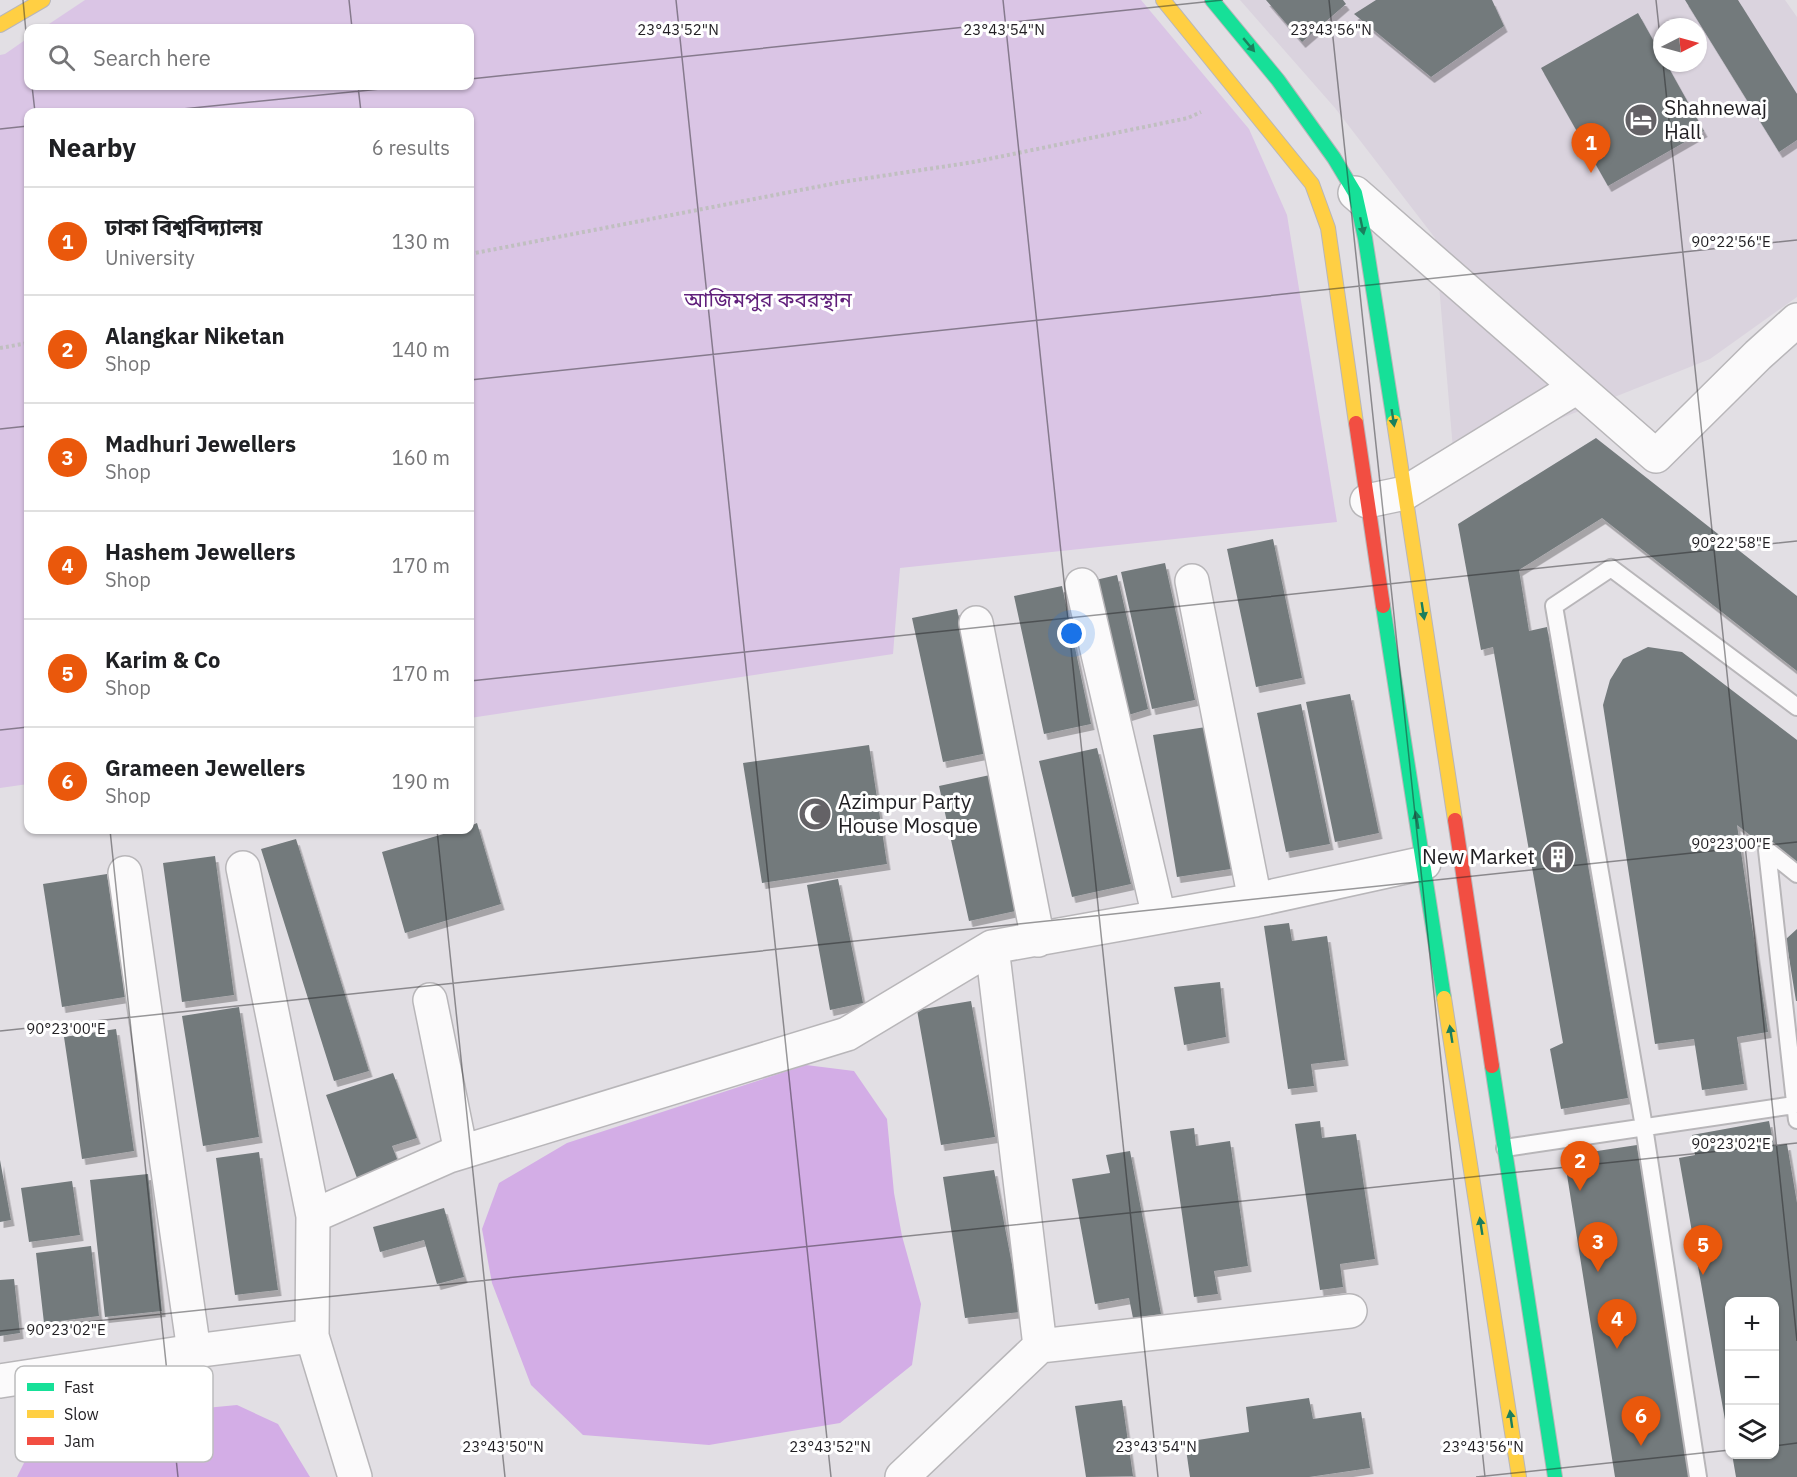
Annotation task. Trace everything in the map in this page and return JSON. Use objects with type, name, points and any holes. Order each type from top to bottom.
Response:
[{"type":"main road","points":[[0,25],[43,0]]},
{"type":"main road","points":[[1163,0],[1312,183],[1328,228],[1367,501],[1519,1477]]},
{"type":"main road","points":[[1212,0],[1278,80],[1334,158],[1355,192],[1365,237],[1405,493],[1555,1477]]},
{"type":"street","points":[[1355,192],[1656,456],[1758,355],[1797,320]]},
{"type":"street","points":[[1367,501],[1405,493],[1577,387]]},
{"type":"street","points":[[1192,580],[1255,900]]},
{"type":"street","points":[[1082,585],[1159,917]]},
{"type":"street","points":[[976,623],[1038,940]]},
{"type":"street","points":[[313,1216],[461,1152],[846,1034],[992,947],[1255,900],[1424,863]]},
{"type":"street","points":[[243,868],[313,1216],[312,1336],[356,1477]]},
{"type":"street","points":[[125,873],[194,1351]]},
{"type":"street","points":[[992,947],[1040,1346]]},
{"type":"street","points":[[430,1000],[461,1152]]},
{"type":"street","points":[[902,1477],[1040,1346],[1350,1311]]},
{"type":"street","points":[[97,1366],[312,1336]]},
{"type":"street","points":[[0,1381],[15,1379]]},
{"type":"lane","points":[[1698,1477],[1644,1127],[1554,606],[1611,568],[1797,706]]},
{"type":"lane","points":[[1505,1148],[1644,1127],[1796,1112],[1767,850],[1797,874]]},
{"type":"path","points":[[474,253],[842,182],[974,162],[1188,118],[1201,112]]},
{"type":"path","points":[[0,348],[24,343]]},
{"type":"shaded area","points":[[1240,0],[1785,0],[1797,17],[1797,297],[1710,359],[1454,461],[1435,238],[1335,108]]},
{"type":"shaded area","points":[[806,1065],[854,1071],[887,1119],[894,1193],[902,1236],[921,1304],[912,1365],[840,1423],[709,1445],[583,1435],[531,1385],[492,1283],[482,1229],[499,1183],[567,1143]]},
{"type":"shaded area","points":[[237,1405],[278,1424],[310,1477],[17,1477],[24,1462],[213,1462],[213,1407]]},
{"type":"green space","name":"আজিমপুর কবরস্থান","points":[[85,0],[1141,0],[1249,129],[1287,215],[1337,522],[900,568],[893,654],[474,717],[474,108],[24,108],[24,785],[0,788],[0,55],[24,41],[24,90],[474,90],[474,24],[49,24]]},
{"type":"building","points":[[1266,0],[1343,0],[1346,4],[1302,42]]},
{"type":"building","points":[[1376,0],[1492,0],[1504,26],[1431,77],[1354,14]]},
{"type":"building","points":[[1685,0],[1738,0],[1797,94],[1797,140],[1779,152],[1707,36],[1707,18],[1696,18]]},
{"type":"building","points":[[1638,13],[1653,40],[1653,72],[1671,72],[1704,131],[1608,186],[1541,68]]},
{"type":"building","name":"New Market","points":[[1596,438],[1797,596],[1797,671],[1602,518],[1519,570],[1529,631],[1547,627],[1628,1098],[1561,1109],[1550,1049],[1563,1043],[1493,647],[1481,650],[1458,524]]},
{"type":"building","points":[[1273,539],[1302,678],[1256,687],[1227,549]]},
{"type":"building","points":[[1165,563],[1195,700],[1152,709],[1121,572]]},
{"type":"building","points":[[1117,575],[1148,709],[1122,717],[1087,582]]},
{"type":"building","points":[[1062,586],[1091,724],[1044,734],[1014,596]]},
{"type":"building","points":[[957,609],[988,753],[943,762],[912,618]]},
{"type":"building","points":[[1648,647],[1682,652],[1797,740],[1797,871],[1737,825],[1768,1032],[1737,1037],[1744,1084],[1702,1090],[1694,1039],[1655,1044],[1603,705],[1610,680],[1623,659]]},
{"type":"building","points":[[1350,694],[1379,833],[1335,842],[1306,702]]},
{"type":"building","points":[[1301,704],[1330,844],[1286,852],[1257,713]]},
{"type":"building","points":[[1206,727],[1231,869],[1177,877],[1153,735]]},
{"type":"building","name":"Azimpur Party House Mosque","points":[[869,745],[887,864],[762,883],[743,763]]},
{"type":"building","points":[[1097,748],[1131,884],[1072,897],[1039,761]]},
{"type":"building","points":[[990,775],[1020,910],[969,921],[939,786]]},
{"type":"building","points":[[477,823],[501,904],[405,933],[382,852],[443,834],[474,834],[474,824]]},
{"type":"building","points":[[296,839],[369,1071],[334,1081],[261,849]]},
{"type":"building","points":[[215,856],[234,995],[182,1002],[163,863]]},
{"type":"building","points":[[107,874],[125,997],[62,1007],[43,884]]},
{"type":"building","points":[[838,879],[863,1003],[830,1010],[807,885]]},
{"type":"building","points":[[1289,923],[1292,941],[1327,936],[1345,1060],[1311,1064],[1314,1086],[1288,1089],[1264,926]]},
{"type":"building","points":[[1797,929],[1797,1001],[1796,1001],[1786,939]]},
{"type":"building","points":[[1220,982],[1226,1037],[1184,1045],[1174,987]]},
{"type":"building","points":[[971,1001],[995,1137],[941,1145],[917,1010]]},
{"type":"building","points":[[239,1007],[259,1137],[203,1146],[182,1016]]},
{"type":"building","points":[[116,1029],[134,1151],[82,1159],[64,1037]]},
{"type":"building","points":[[393,1073],[417,1138],[392,1146],[399,1164],[357,1178],[326,1095]]},
{"type":"building","points":[[1320,1121],[1322,1138],[1356,1134],[1375,1259],[1340,1264],[1343,1287],[1320,1290],[1295,1124]]},
{"type":"building","points":[[1769,1121],[1774,1146],[1787,1144],[1797,1203],[1797,1477],[1736,1477],[1733,1459],[1779,1459],[1779,1297],[1725,1297],[1725,1420],[1679,1158],[1695,1155],[1692,1135]]},
{"type":"building","points":[[1194,1128],[1196,1146],[1230,1141],[1248,1266],[1214,1271],[1218,1294],[1194,1297],[1170,1131]]},
{"type":"building","points":[[1637,1145],[1690,1477],[1615,1477],[1564,1156]]},
{"type":"building","points":[[1130,1151],[1161,1314],[1133,1318],[1129,1298],[1095,1304],[1072,1179],[1110,1173],[1106,1155]]},
{"type":"building","points":[[259,1152],[278,1290],[235,1295],[216,1158]]},
{"type":"building","points":[[0,1160],[11,1220],[0,1222]]},
{"type":"building","points":[[994,1170],[1021,1312],[965,1318],[943,1177]]},
{"type":"building","points":[[148,1174],[162,1311],[105,1317],[90,1180]]},
{"type":"building","points":[[72,1181],[80,1235],[29,1242],[21,1188]]},
{"type":"building","points":[[444,1208],[464,1277],[437,1284],[424,1240],[380,1252],[373,1227]]},
{"type":"building","points":[[91,1246],[99,1316],[44,1323],[36,1253]]},
{"type":"building","points":[[14,1279],[20,1333],[0,1336],[0,1280]]},
{"type":"building","points":[[1309,1398],[1313,1419],[1361,1412],[1370,1468],[1309,1477],[1190,1477],[1185,1442],[1249,1432],[1246,1407]]},
{"type":"building","points":[[1122,1400],[1133,1476],[1086,1477],[1075,1406]]},
{"type":"traffic: fast","points":[[1212,0],[1278,80],[1334,158],[1355,193],[1365,238],[1394,422]]},
{"type":"traffic: fast","points":[[1383,606],[1444,998]]},
{"type":"traffic: fast","points":[[1492,1066],[1555,1477]]},
{"type":"traffic: slow","points":[[0,25],[43,0]]},
{"type":"traffic: slow","points":[[1163,0],[1312,184],[1328,228],[1356,423]]},
{"type":"traffic: slow","points":[[1394,422],[1455,820]]},
{"type":"traffic: slow","points":[[1444,998],[1519,1477]]},
{"type":"traffic: jam","points":[[1356,423],[1383,606]]},
{"type":"traffic: jam","points":[[1455,820],[1492,1066]]},
{"type":"place","name":"Shahnewaj Hall","points":[[1641,120]]},
{"type":"place","name":"ঢাকা বিশ্ববিদ্যালয়","points":[[1591,173]]},
{"type":"place","name":"Azimpur Party House Mosque","points":[[815,814]]},
{"type":"place","name":"New Market","points":[[1558,857]]},
{"type":"place","name":"Alangkar Niketan","points":[[1580,1191]]},
{"type":"place","name":"Madhuri Jewellers","points":[[1598,1272]]},
{"type":"place","name":"Karim & Co","points":[[1703,1275]]},
{"type":"place","name":"Hashem Jewellers","points":[[1617,1349]]},
{"type":"place","name":"Grameen Jewellers","points":[[1641,1446]]}]
